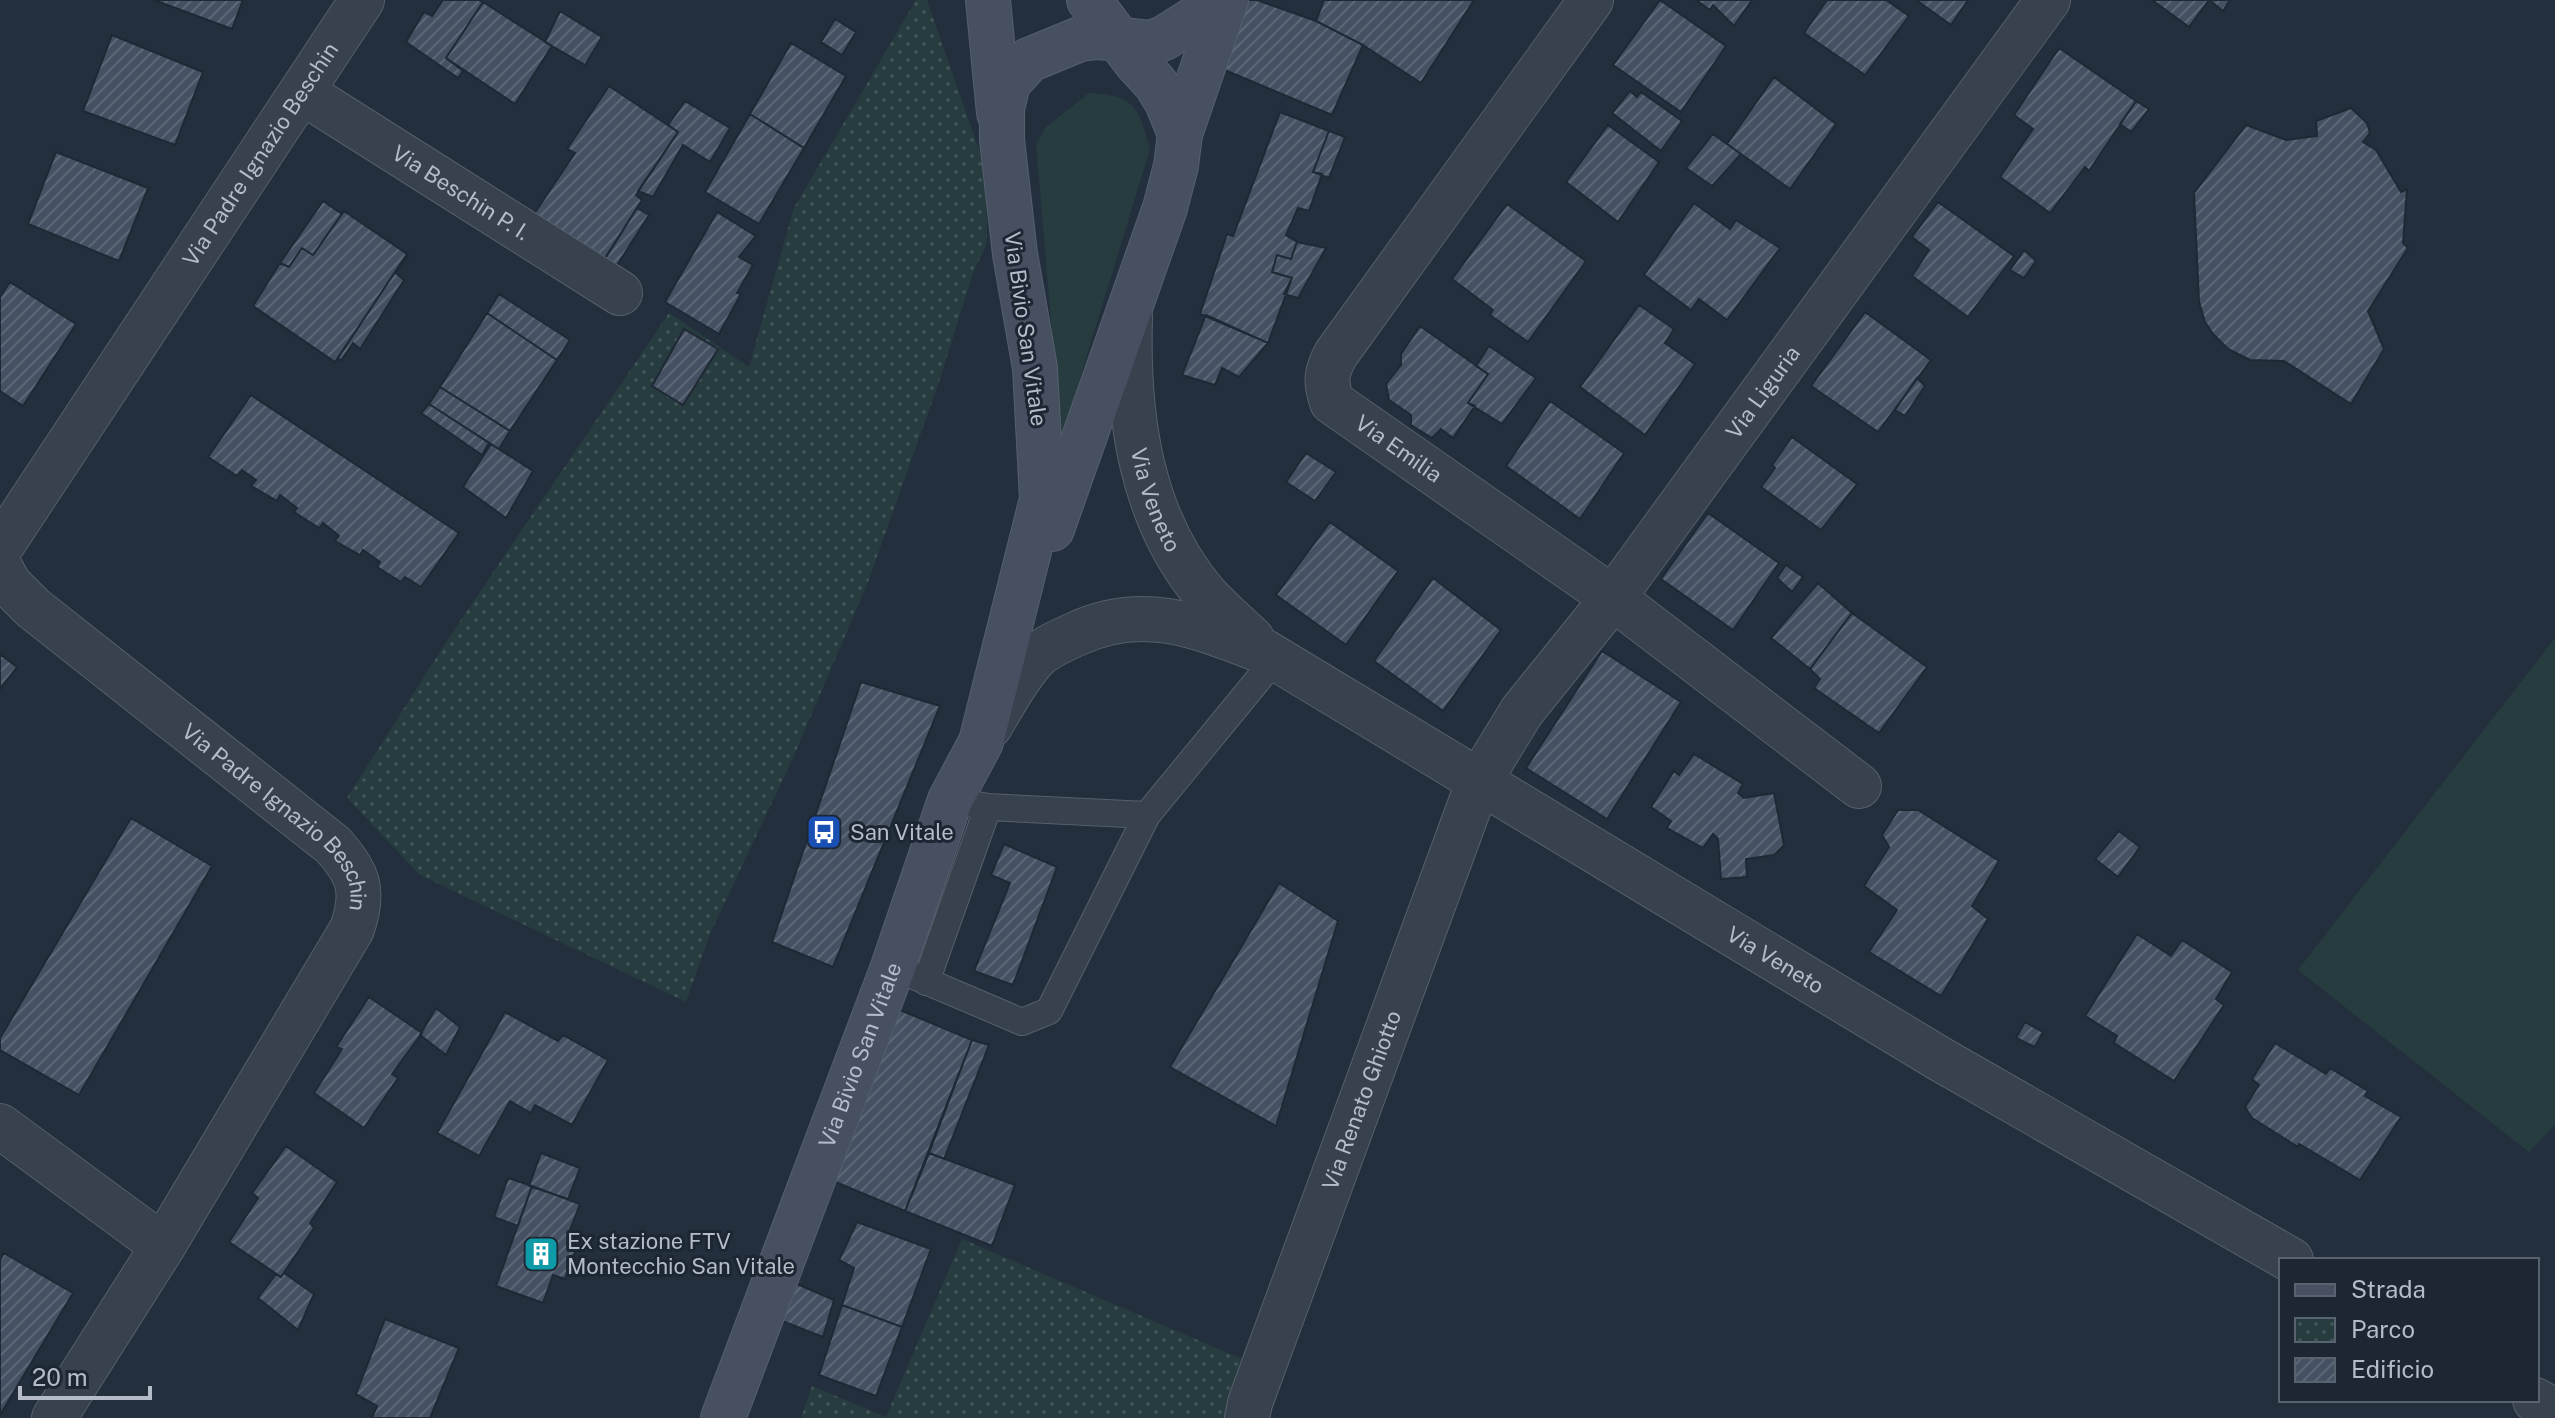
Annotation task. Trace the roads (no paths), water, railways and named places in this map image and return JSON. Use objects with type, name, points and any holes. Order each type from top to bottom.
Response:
[{"type":"main road","points":[[988,0],[1002,140]]},
{"type":"main road","points":[[1089,0],[1117,39],[1156,84],[1180,134]]},
{"type":"main road","name":"Via Bivio San Vitale","points":[[723,1418],[909,974],[969,804],[992,693],[1042,499],[1035,368],[1015,254],[1002,140],[1002,109],[1008,83],[1029,60],[1080,39],[1151,43],[1164,38],[1196,18],[1209,0]]},
{"type":"main road","name":"Via Bivio San Vitale","points":[[992,693],[1130,312],[1165,208],[1176,166],[1180,134],[1226,0]]},
{"type":"street","name":"Via Padre Ignazio Beschin","points":[[0,548],[362,0]]},
{"type":"street","name":"Via Emilia","points":[[1591,0],[1336,354],[1327,370],[1326,384],[1332,402],[1613,598],[1859,786]]},
{"type":"street","name":"Via Liguria","points":[[1478,783],[1522,711],[1613,598],[2048,0]]},
{"type":"street","name":"Via Beschin P. I.","points":[[302,92],[620,293]]},
{"type":"street","name":"Via Veneto","points":[[1130,312],[1128,365],[1136,442],[1164,529],[1181,560],[1206,594],[1270,655]]},
{"type":"street","name":"Via Padre Ignazio Beschin","points":[[0,567],[9,584],[33,608],[333,845],[355,876],[360,892],[359,909],[352,929],[163,1246],[54,1418]]},
{"type":"street","name":"Via Veneto","points":[[981,742],[1014,685],[1037,656],[1054,644],[1113,621],[1159,618],[1211,631],[1270,655],[1940,1059],[2288,1258]]},
{"type":"street","name":"Via Renato Ghiotto","points":[[1247,1418],[1478,783]]},
{"type":"street","points":[[0,1126],[163,1246]]},
{"type":"lane","points":[[909,974],[1022,1022],[1049,1011],[1147,815],[1270,655]]},
{"type":"lane","points":[[969,804],[1147,815]]},
{"type":"place","name":"San Vitale","points":[[824,832]]},
{"type":"place","name":"Ex stazione FTV Montecchio San Vitale","points":[[541,1254]]}]
